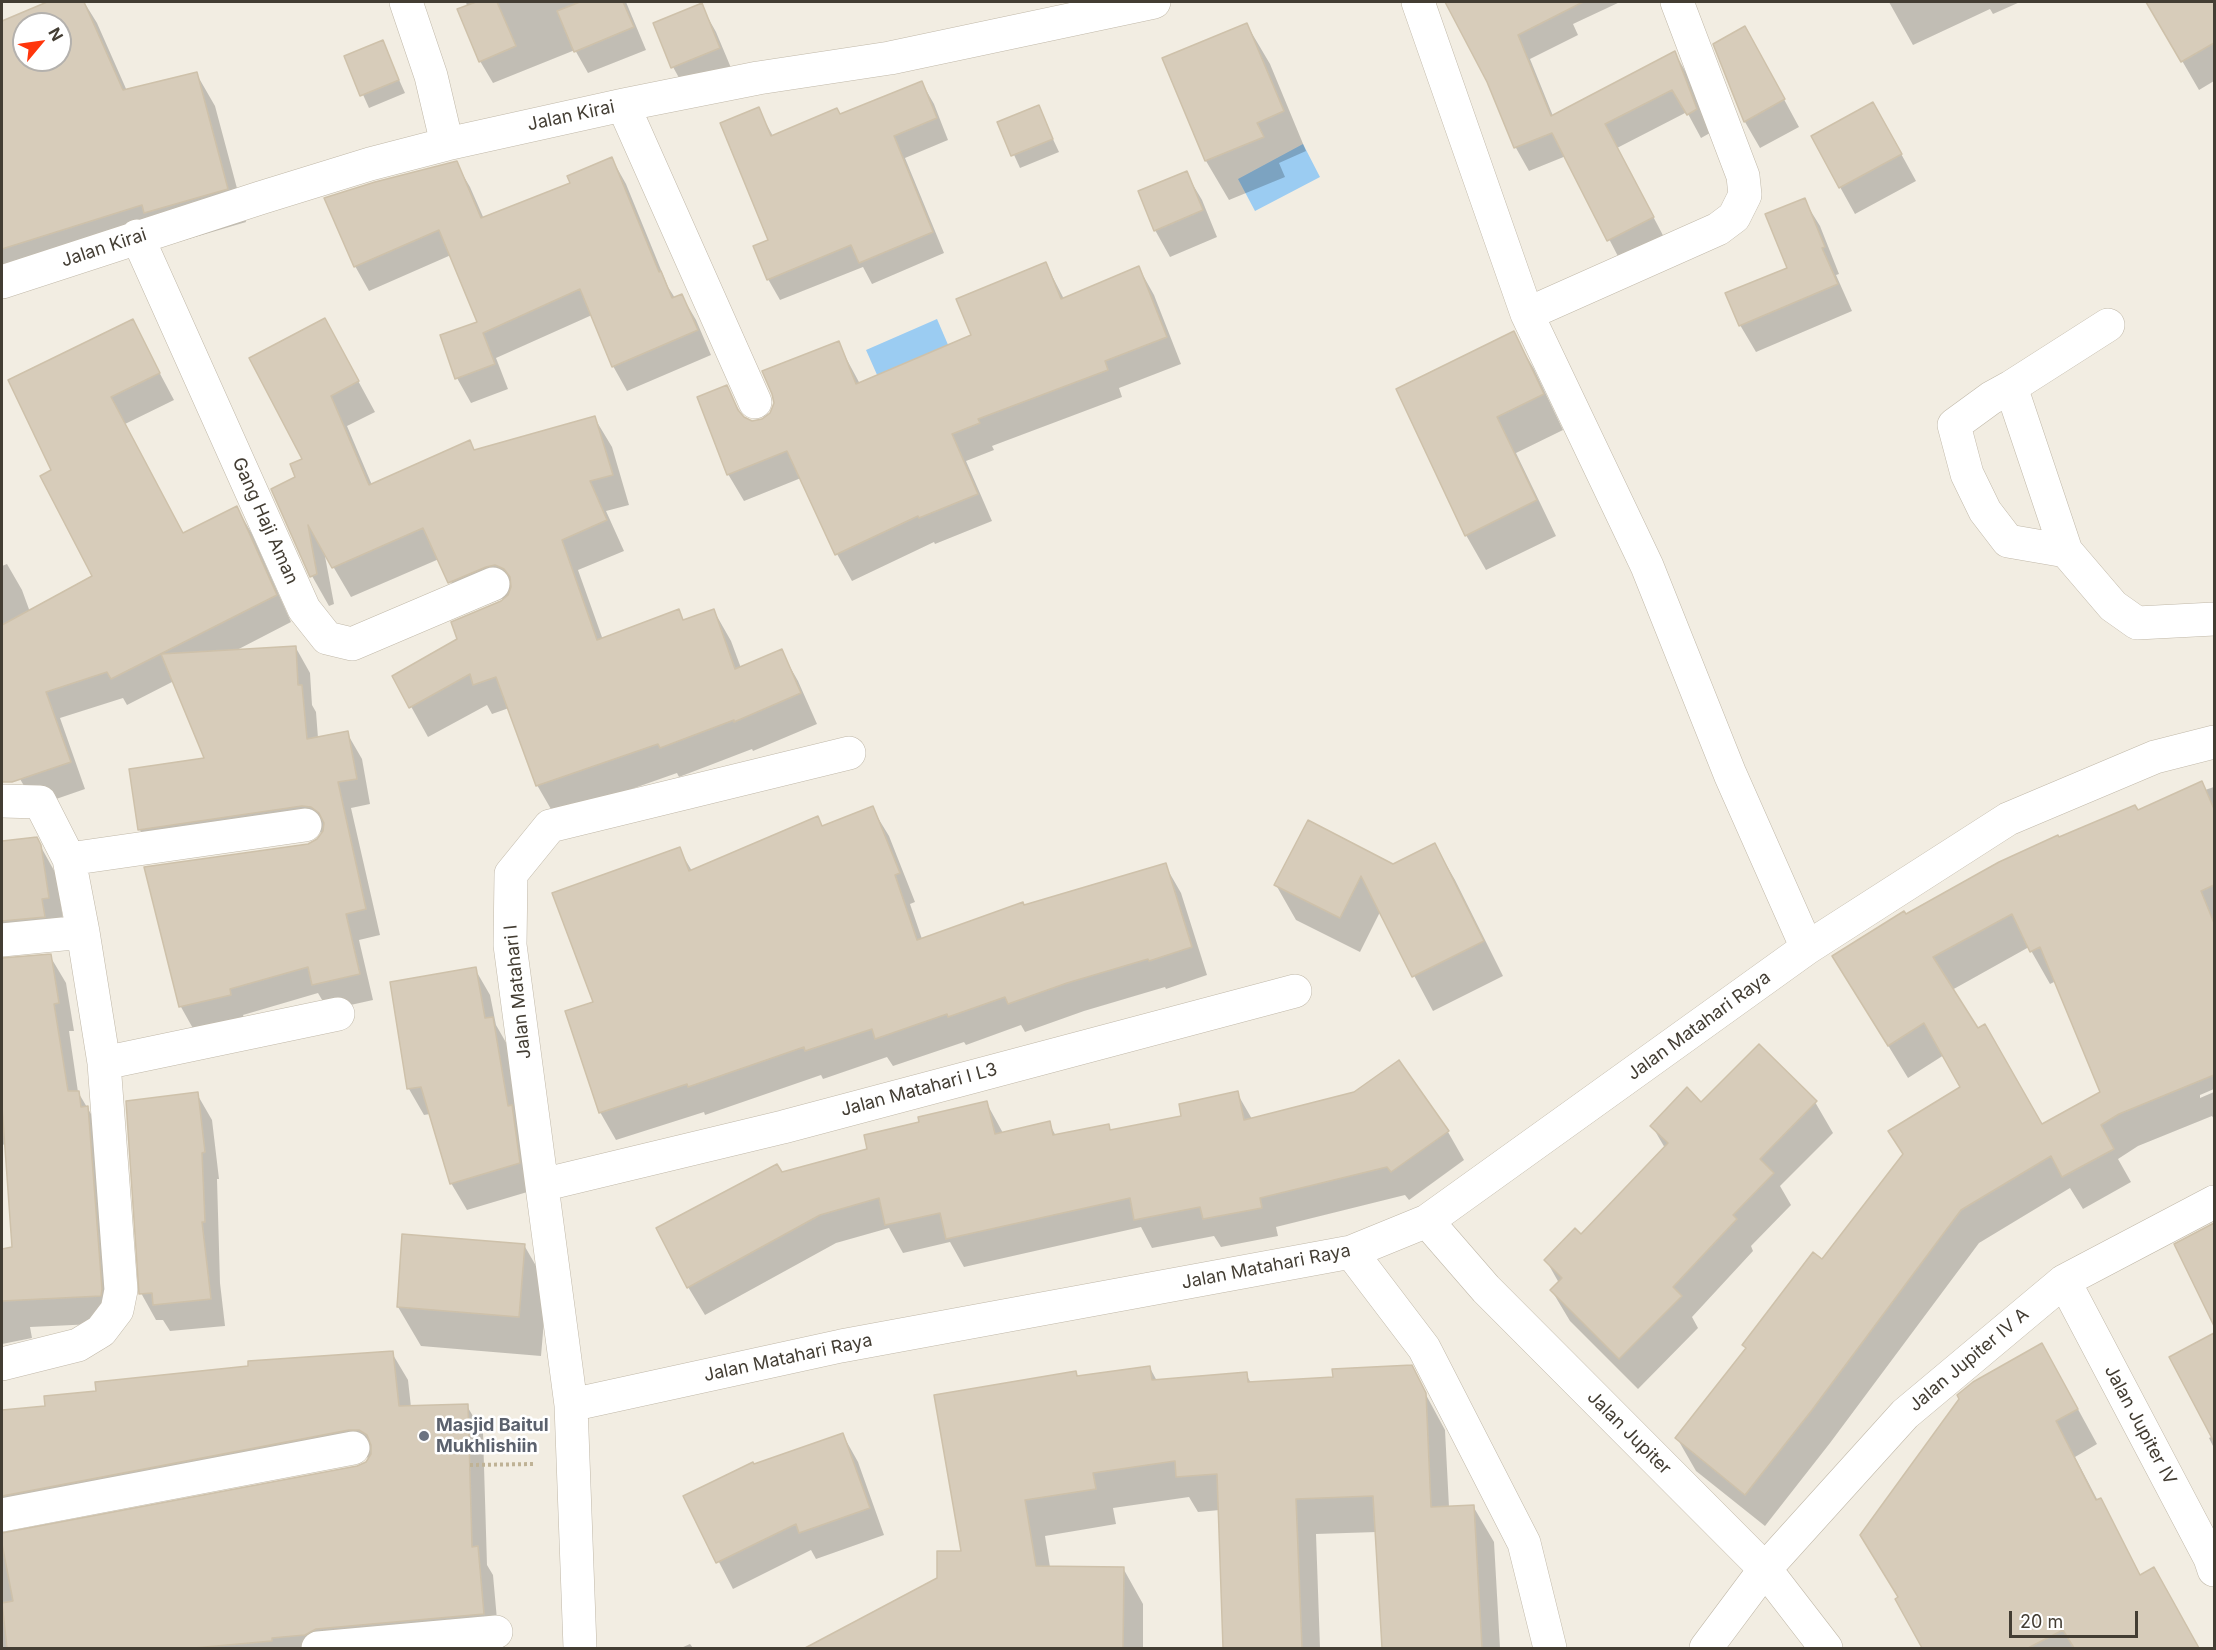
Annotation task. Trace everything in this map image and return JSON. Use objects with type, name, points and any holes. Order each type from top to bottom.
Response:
[{"type":"street","points":[[406,2],[431,76],[447,144]]},
{"type":"street","name":"Jalan Kirai","points":[[2,282],[137,236],[370,164],[447,144],[622,105],[758,78],[890,58],[1154,2]]},
{"type":"street","points":[[1418,2],[1527,314],[1647,566],[1730,774],[1807,948]]},
{"type":"street","points":[[1527,314],[1718,229],[1734,217],[1745,195],[1743,176],[1677,2]]},
{"type":"street","points":[[622,105],[755,402]]},
{"type":"street","name":"Gang Haji Aman","points":[[137,236],[304,609],[327,638],[352,644],[493,584]]},
{"type":"street","points":[[2066,551],[2008,541],[1984,511],[1967,474],[1954,425],[1991,398],[2108,325]]},
{"type":"street","points":[[2011,387],[2066,551],[2113,606],[2137,622],[2214,619]]},
{"type":"street","name":"Jalan Matahari Raya","points":[[571,1405],[841,1346],[1351,1252],[1427,1221],[1807,948],[2008,819],[2155,757],[2214,742]]},
{"type":"street","name":"Jalan Matahari I","points":[[571,1405],[510,945],[511,874],[550,826],[849,753]]},
{"type":"street","points":[[2,801],[40,802],[69,859],[104,1063],[121,1290],[117,1310],[101,1331],[78,1345],[2,1364]]},
{"type":"street","points":[[69,859],[305,825]]},
{"type":"street","points":[[2,940],[83,932]]},
{"type":"street","name":"Jalan Matahari I L3","points":[[542,1185],[783,1127],[1295,991]]},
{"type":"street","points":[[104,1063],[338,1014]]},
{"type":"street","name":"Jalan Jupiter IV A","points":[[1706,1648],[1765,1569],[1905,1414],[2064,1281],[2214,1202]]},
{"type":"street","name":"Jalan Jupiter","points":[[1427,1221],[1486,1289],[1765,1569],[1826,1648]]},
{"type":"street","points":[[1351,1252],[1424,1348],[1524,1543],[1550,1648]]},
{"type":"street","name":"Jalan Jupiter IV","points":[[2064,1281],[2210,1558],[2214,1570]]},
{"type":"street","points":[[571,1405],[580,1648]]},
{"type":"street","points":[[2,1515],[353,1448]]},
{"type":"street","points":[[318,1648],[496,1632]]},
{"type":"path","points":[[470,1465],[574,1463]]},
{"type":"water","points":[[1303,144],[1320,177],[1255,211],[1238,179]]},
{"type":"water","points":[[937,319],[949,347],[878,377],[866,350]]},
{"type":"building","points":[[47,2],[84,2],[123,90],[197,72],[228,189],[144,213],[142,205],[2,249],[2,21],[12,17],[12,72],[72,72],[72,12],[23,12]]},
{"type":"building","points":[[476,2],[497,2],[516,46],[479,62],[457,9]]},
{"type":"building","points":[[580,2],[623,2],[634,27],[574,52],[557,11]]},
{"type":"building","points":[[1445,2],[1583,2],[1518,35],[1551,116],[1675,51],[1697,109],[1687,115],[1672,90],[1605,124],[1654,217],[1607,241],[1552,133],[1514,148],[1487,82]]},
{"type":"building","points":[[2146,2],[2214,2],[2214,43],[2181,62]]},
{"type":"building","points":[[702,3],[720,48],[671,68],[653,23]]},
{"type":"building","points":[[1247,23],[1284,111],[1257,123],[1264,137],[1205,161],[1162,58]]},
{"type":"building","points":[[1745,26],[1785,99],[1744,122],[1713,44]]},
{"type":"building","points":[[383,40],[399,80],[360,96],[344,56]]},
{"type":"building","points":[[922,81],[937,118],[894,136],[933,232],[859,263],[851,245],[767,280],[753,246],[768,240],[720,123],[759,107],[771,136],[837,108],[840,114]]},
{"type":"building","points":[[1873,102],[1902,154],[1839,188],[1811,136]]},
{"type":"building","points":[[1039,105],[1053,139],[1011,156],[997,122]]},
{"type":"building","points":[[612,157],[659,272],[661,271],[672,298],[682,294],[698,330],[612,367],[580,289],[483,333],[495,364],[455,379],[440,335],[477,322],[439,230],[354,267],[324,198],[457,161],[481,218],[570,183],[567,176]]},
{"type":"building","points":[[1187,171],[1203,210],[1154,231],[1138,191]]},
{"type":"building","points":[[1805,198],[1825,247],[1822,248],[1838,284],[1739,326],[1725,293],[1787,268],[1765,214]]},
{"type":"building","points":[[1046,262],[1061,299],[1139,266],[1167,337],[1105,361],[1108,370],[978,419],[980,423],[952,434],[978,494],[919,518],[918,516],[835,555],[787,451],[727,475],[697,397],[727,385],[738,410],[744,417],[752,421],[762,419],[770,413],[774,403],[762,371],[839,341],[856,384],[971,335],[956,299]]},
{"type":"building","points":[[325,318],[359,381],[331,396],[369,485],[470,440],[474,450],[595,416],[613,475],[590,481],[607,520],[562,540],[597,640],[679,609],[683,620],[714,609],[735,669],[782,649],[801,693],[734,722],[734,720],[660,748],[658,744],[536,786],[496,677],[473,685],[470,674],[409,708],[392,676],[457,639],[451,622],[501,601],[508,595],[511,587],[510,577],[504,569],[495,565],[448,583],[423,528],[332,568],[308,525],[317,574],[310,577],[271,489],[295,477],[290,464],[302,459],[249,358]]},
{"type":"building","points":[[133,319],[160,373],[111,397],[183,533],[237,506],[277,595],[111,679],[107,672],[46,692],[71,762],[12,782],[2,782],[2,625],[92,576],[40,476],[51,470],[8,380]]},
{"type":"building","points":[[1514,331],[1544,394],[1497,417],[1537,500],[1465,536],[1396,389]]},
{"type":"building","points":[[296,646],[298,685],[302,685],[307,739],[348,731],[357,779],[338,782],[366,909],[346,914],[360,974],[312,985],[308,967],[230,989],[231,995],[179,1007],[144,867],[308,844],[317,839],[323,831],[324,823],[319,813],[311,807],[302,806],[138,830],[129,769],[204,758],[161,654]]},
{"type":"building","points":[[2202,781],[2214,809],[2214,885],[2201,891],[2214,923],[2214,1075],[2119,1114],[2101,1125],[2114,1149],[2062,1177],[2051,1156],[1961,1210],[1812,1410],[1745,1495],[1675,1438],[1746,1348],[1742,1345],[1813,1252],[1822,1259],[1903,1154],[1888,1131],[1960,1087],[1924,1023],[1888,1046],[1832,956],[1904,911],[1906,914],[1999,862],[2058,835],[2059,837],[2135,805],[2138,810]],"holes":[[[2012,914],[2030,952],[2040,947],[2100,1092],[2042,1124],[1985,1024],[1978,1028],[1933,957]]]},
{"type":"building","points":[[873,806],[900,873],[895,875],[917,940],[1023,902],[1024,905],[1166,863],[1192,947],[1067,983],[1008,1004],[1005,997],[875,1039],[872,1029],[805,1051],[804,1047],[688,1087],[687,1084],[599,1113],[565,1011],[593,1002],[552,893],[680,847],[689,871],[818,816],[822,826]]},
{"type":"building","points":[[1308,820],[1393,864],[1435,843],[1484,941],[1412,977],[1361,876],[1340,918],[1274,885]]},
{"type":"building","points":[[37,837],[41,845],[49,898],[42,899],[45,917],[2,921],[2,841]]},
{"type":"building","points":[[51,954],[59,1003],[54,1004],[68,1091],[79,1091],[81,1107],[88,1106],[102,1289],[101,1296],[2,1301],[2,1249],[12,1247],[2,1106],[2,958]]},
{"type":"building","points":[[476,967],[485,1018],[493,1017],[508,1106],[512,1105],[520,1163],[450,1184],[421,1087],[407,1089],[390,982]]},
{"type":"building","points":[[1759,1044],[1817,1101],[1760,1159],[1774,1173],[1733,1215],[1737,1219],[1673,1287],[1682,1296],[1619,1359],[1550,1290],[1562,1278],[1544,1260],[1575,1228],[1581,1234],[1668,1143],[1650,1126],[1687,1087],[1701,1102]]},
{"type":"building","points":[[1399,1060],[1449,1131],[1391,1172],[1387,1167],[1260,1198],[1262,1208],[1203,1219],[1200,1207],[1134,1220],[1130,1198],[946,1239],[940,1213],[885,1225],[879,1198],[820,1215],[687,1288],[656,1228],[777,1164],[782,1172],[867,1149],[864,1135],[919,1122],[918,1117],[987,1101],[995,1134],[1050,1121],[1053,1135],[1109,1124],[1110,1130],[1181,1116],[1179,1104],[1238,1091],[1244,1120],[1354,1092]]},
{"type":"building","points":[[198,1092],[205,1152],[202,1153],[205,1222],[202,1222],[211,1299],[153,1305],[152,1293],[139,1294],[126,1101]]},
{"type":"building","points":[[2214,1223],[2214,1326],[2174,1244]]},
{"type":"building","points":[[402,1234],[525,1244],[519,1317],[397,1307]]},
{"type":"building","points":[[2214,1333],[2214,1442],[2169,1357]]},
{"type":"building","points":[[2042,1343],[2078,1409],[2056,1421],[2096,1500],[2101,1498],[2140,1575],[2154,1567],[2199,1648],[2074,1648],[2063,1630],[2028,1648],[1922,1648],[1895,1599],[1898,1597],[1860,1535],[1959,1399],[1957,1395],[1973,1382]]},
{"type":"building","points":[[393,1351],[399,1406],[468,1404],[472,1547],[478,1546],[484,1614],[316,1629],[305,1635],[272,1638],[272,1641],[194,1648],[7,1648],[2,1603],[13,1601],[2,1533],[357,1466],[366,1462],[371,1454],[371,1445],[367,1435],[359,1430],[349,1430],[2,1496],[2,1410],[45,1406],[44,1396],[96,1391],[95,1382],[248,1366],[248,1361]]},
{"type":"building","points":[[1412,1365],[1426,1393],[1431,1507],[1474,1505],[1482,1648],[1382,1648],[1373,1496],[1296,1499],[1302,1648],[1223,1648],[1217,1474],[1176,1477],[1175,1461],[1093,1473],[1096,1489],[1025,1500],[1036,1566],[1124,1567],[1123,1648],[805,1648],[937,1578],[937,1551],[961,1551],[934,1395],[1076,1371],[1077,1376],[1150,1366],[1152,1380],[1247,1372],[1248,1382],[1333,1377],[1332,1369]]},
{"type":"building","points":[[843,1433],[870,1508],[799,1533],[796,1524],[716,1563],[683,1496],[753,1462],[754,1464]]},
{"type":"place","name":"Masjid Baitul Mukhlishiin","points":[[424,1436]]}]
